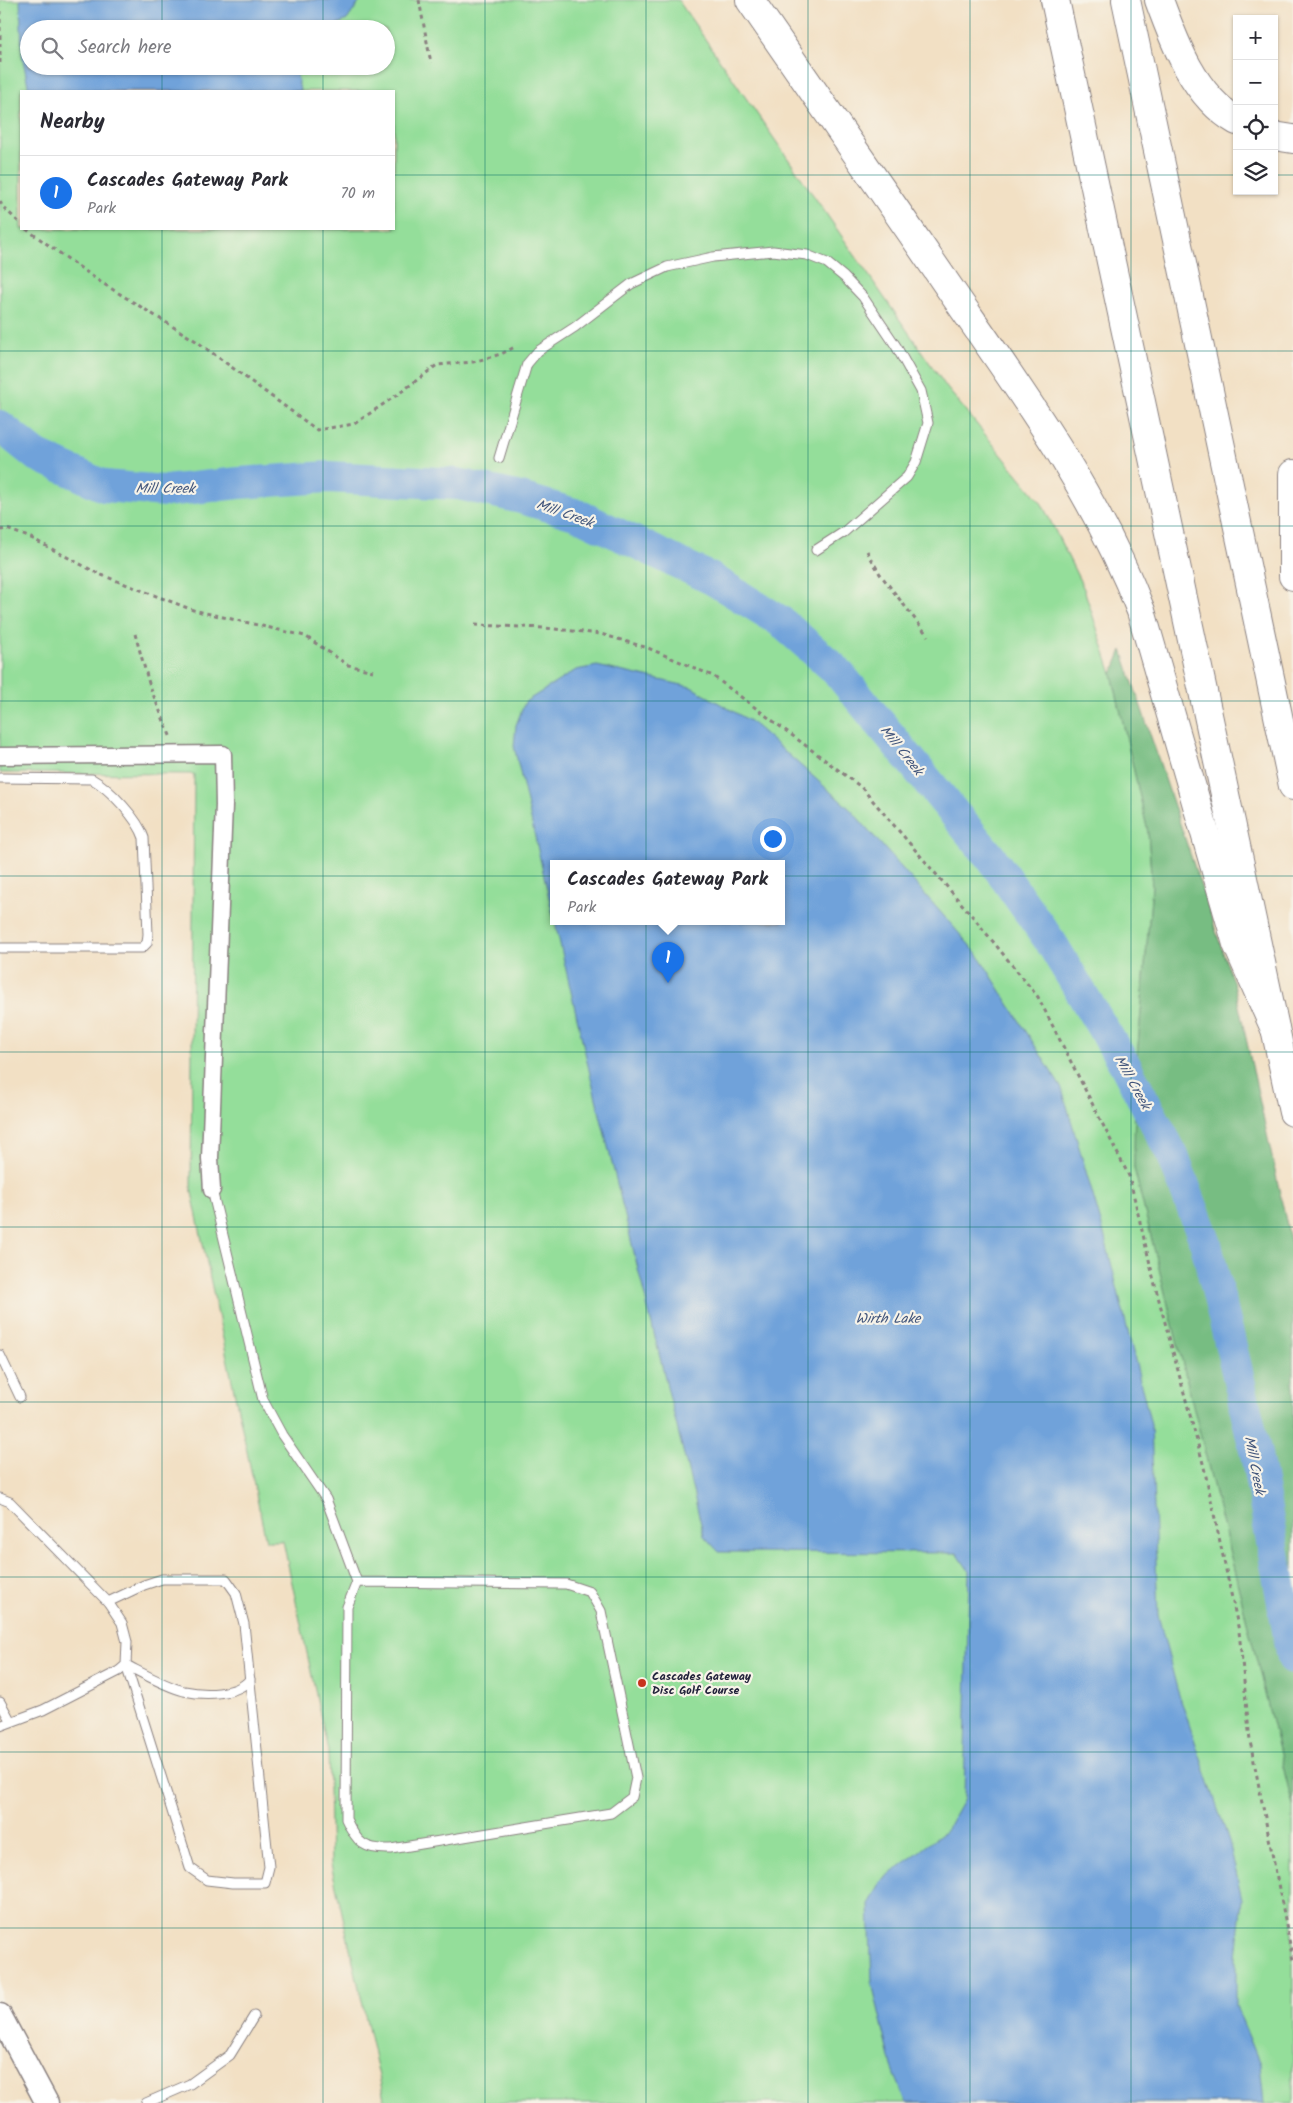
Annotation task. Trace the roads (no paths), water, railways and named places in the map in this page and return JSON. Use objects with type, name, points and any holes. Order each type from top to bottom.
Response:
[{"type":"highway","points":[[750,0],[1031,406],[1078,479],[1108,534],[1127,574],[1154,650],[1237,944],[1275,1029]]},
{"type":"highway","points":[[1055,0],[1293,1112]]},
{"type":"highway","points":[[1126,0],[1293,786]]},
{"type":"highway","points":[[1159,0],[1183,60],[1214,103],[1233,119]]},
{"type":"highway","points":[[1278,137],[1293,139]]},
{"type":"highway","points":[[1293,474],[1293,576]]},
{"type":"main road","points":[[0,2015],[47,2103]]},
{"type":"street","points":[[0,756],[223,754],[224,805],[210,1158],[212,1190]]},
{"type":"lane","points":[[499,458],[527,364],[538,352],[631,284],[667,267],[713,257],[772,251],[807,255],[827,263],[844,277],[862,297],[896,346],[921,392],[928,423],[916,462],[907,478],[844,532],[816,550]]},
{"type":"lane","points":[[0,778],[92,779],[100,784],[140,825],[144,838],[148,934],[147,943],[142,948],[0,948]]},
{"type":"lane","points":[[212,1190],[263,1400],[282,1434],[326,1499],[357,1582],[347,1607],[346,1819],[352,1833],[361,1844],[374,1849],[391,1849],[611,1813],[632,1797],[636,1778],[601,1611],[590,1592],[566,1584],[357,1582]]},
{"type":"lane","points":[[0,1356],[20,1397]]},
{"type":"lane","points":[[0,1498],[10,1502],[108,1602],[122,1623],[127,1642],[126,1665],[190,1868],[207,1880],[233,1883],[266,1883],[269,1868],[250,1679],[244,1624],[236,1593],[226,1579],[162,1579],[108,1602]]},
{"type":"lane","points":[[126,1665],[183,1691],[218,1693],[234,1690],[247,1683],[250,1679]]},
{"type":"lane","points":[[0,1726],[10,1720],[42,1710],[119,1672],[126,1665]]},
{"type":"lane","points":[[0,1702],[10,1720]]},
{"type":"lane","points":[[146,2103],[190,2084],[230,2055],[254,2016]]},
{"type":"water","points":[[20,0],[361,0],[347,20],[21,20]]},
{"type":"water","points":[[26,75],[297,75],[300,90],[29,90]]},
{"type":"water","name":"Wirth Lake","points":[[597,666],[691,687],[750,721],[850,809],[979,956],[1062,1089],[1103,1230],[1151,1425],[1158,1615],[1177,1689],[1229,1841],[1242,1899],[1236,1958],[1236,2006],[1260,2064],[1264,2103],[906,2103],[892,2066],[872,1983],[869,1905],[881,1881],[946,1831],[964,1799],[969,1571],[957,1553],[719,1552],[704,1536],[590,1074],[556,925],[785,925],[785,860],[550,860],[550,902],[514,746],[516,725],[525,702],[576,670]]},
{"type":"waterway","name":"Mill Creek","points":[[0,426],[36,455],[104,486],[165,491],[239,483],[328,477],[458,484],[521,498],[578,515],[712,579],[780,621],[836,670],[992,859],[1052,944],[1125,1065],[1173,1156],[1206,1244],[1236,1367],[1256,1454],[1293,1658]]},
{"type":"place","name":"Cascades Gateway Park","points":[[668,983]]},
{"type":"place","name":"Cascades Gateway Disc Golf Course","points":[[642,1683]]}]
